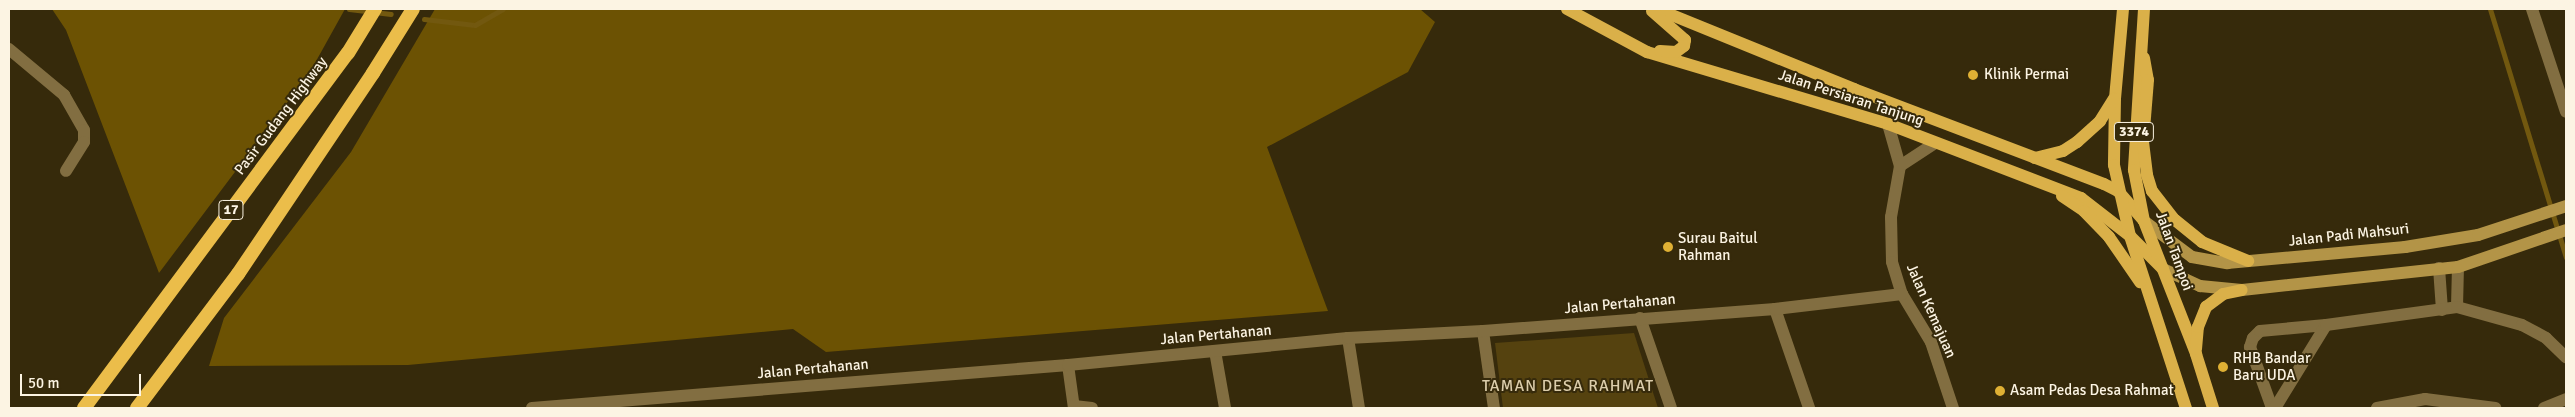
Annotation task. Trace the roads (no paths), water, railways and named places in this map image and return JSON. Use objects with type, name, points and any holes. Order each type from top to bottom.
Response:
[{"type":"highway","name":"Pasir Gudang Highway","points":[[84,408],[348,53],[375,9]]},
{"type":"highway","points":[[137,408],[238,274],[374,73],[413,9]]},
{"type":"main road","name":"Jalan Persiaran Tanjung","points":[[1567,9],[1626,43],[1664,58],[1888,124],[2080,198],[2130,236],[2163,269]]},
{"type":"main road","points":[[1626,43],[1667,53],[1684,46],[1681,35],[1649,9]]},
{"type":"main road","name":"Jalan Persiaran Tanjung","points":[[1657,9],[1854,90],[2118,191],[2144,221]]},
{"type":"main road","name":"3374","points":[[2123,9],[2112,146],[2118,191],[2148,295],[2186,408]]},
{"type":"main road","name":"Jalan Tampoi","points":[[2144,9],[2133,152],[2144,221],[2196,354],[2213,408]]},
{"type":"main road","points":[[2141,43],[2148,80],[2144,157],[2152,191],[2175,220],[2202,242],[2248,261]]},
{"type":"main road","points":[[2035,158],[2063,151],[2083,137],[2100,121],[2115,98]]},
{"type":"main road","points":[[2049,187],[2084,211],[2109,237],[2148,295]]},
{"type":"main road","name":"Jalan Padi Mahsuri","points":[[2144,221],[2192,257],[2209,263],[2405,247],[2478,235],[2566,206]]},
{"type":"main road","points":[[2196,354],[2198,326],[2206,306],[2223,294],[2242,290],[2458,267],[2566,230]]},
{"type":"main road","points":[[2163,269],[2200,286],[2242,290]]},
{"type":"street","points":[[2532,9],[2566,112]]},
{"type":"street","points":[[9,49],[64,95],[84,130],[84,142],[66,171]]},
{"type":"street","name":"Jalan Kemajuan","points":[[1888,124],[1900,166],[1890,240],[1892,262],[1902,294],[1931,342],[1953,408]]},
{"type":"street","points":[[1900,166],[1935,143]]},
{"type":"street","points":[[2457,307],[2458,267]]},
{"type":"street","points":[[2439,268],[2442,310]]},
{"type":"street","name":"Jalan Pertahanan","points":[[532,408],[1068,365],[1348,338],[1483,331],[1775,309],[1902,294]]},
{"type":"street","points":[[2273,408],[2250,347],[2253,338],[2260,331],[2326,325],[2457,307],[2522,325],[2546,338],[2566,358]]},
{"type":"street","points":[[1775,309],[1809,408]]},
{"type":"street","points":[[1640,318],[1671,408]]},
{"type":"street","points":[[2273,408],[2326,325]]},
{"type":"street","points":[[1483,331],[1494,408]]},
{"type":"street","points":[[1348,338],[1359,408]]},
{"type":"street","points":[[1215,351],[1225,408]]},
{"type":"street","points":[[1068,365],[1074,407],[1092,408]]},
{"type":"street","points":[[2544,408],[2566,398]]},
{"type":"street","points":[[2377,408],[2425,399],[2495,408]]},
{"type":"waterway","points":[[349,9],[391,14]]},
{"type":"waterway","points":[[424,19],[475,25],[503,9]]},
{"type":"waterway","points":[[2490,9],[2566,258]]},
{"type":"place","name":"Klinik Permai","points":[[1973,75]]},
{"type":"place","name":"Surau Baitul Rahman","points":[[1668,247]]},
{"type":"place","name":"RHB Bandar Baru UDA","points":[[2223,367]]},
{"type":"place","name":"Asam Pedas Desa Rahmat","points":[[2000,391]]},
{"type":"district","name":"TAMAN DESA RAHMAT","points":[[1568,386]]}]
